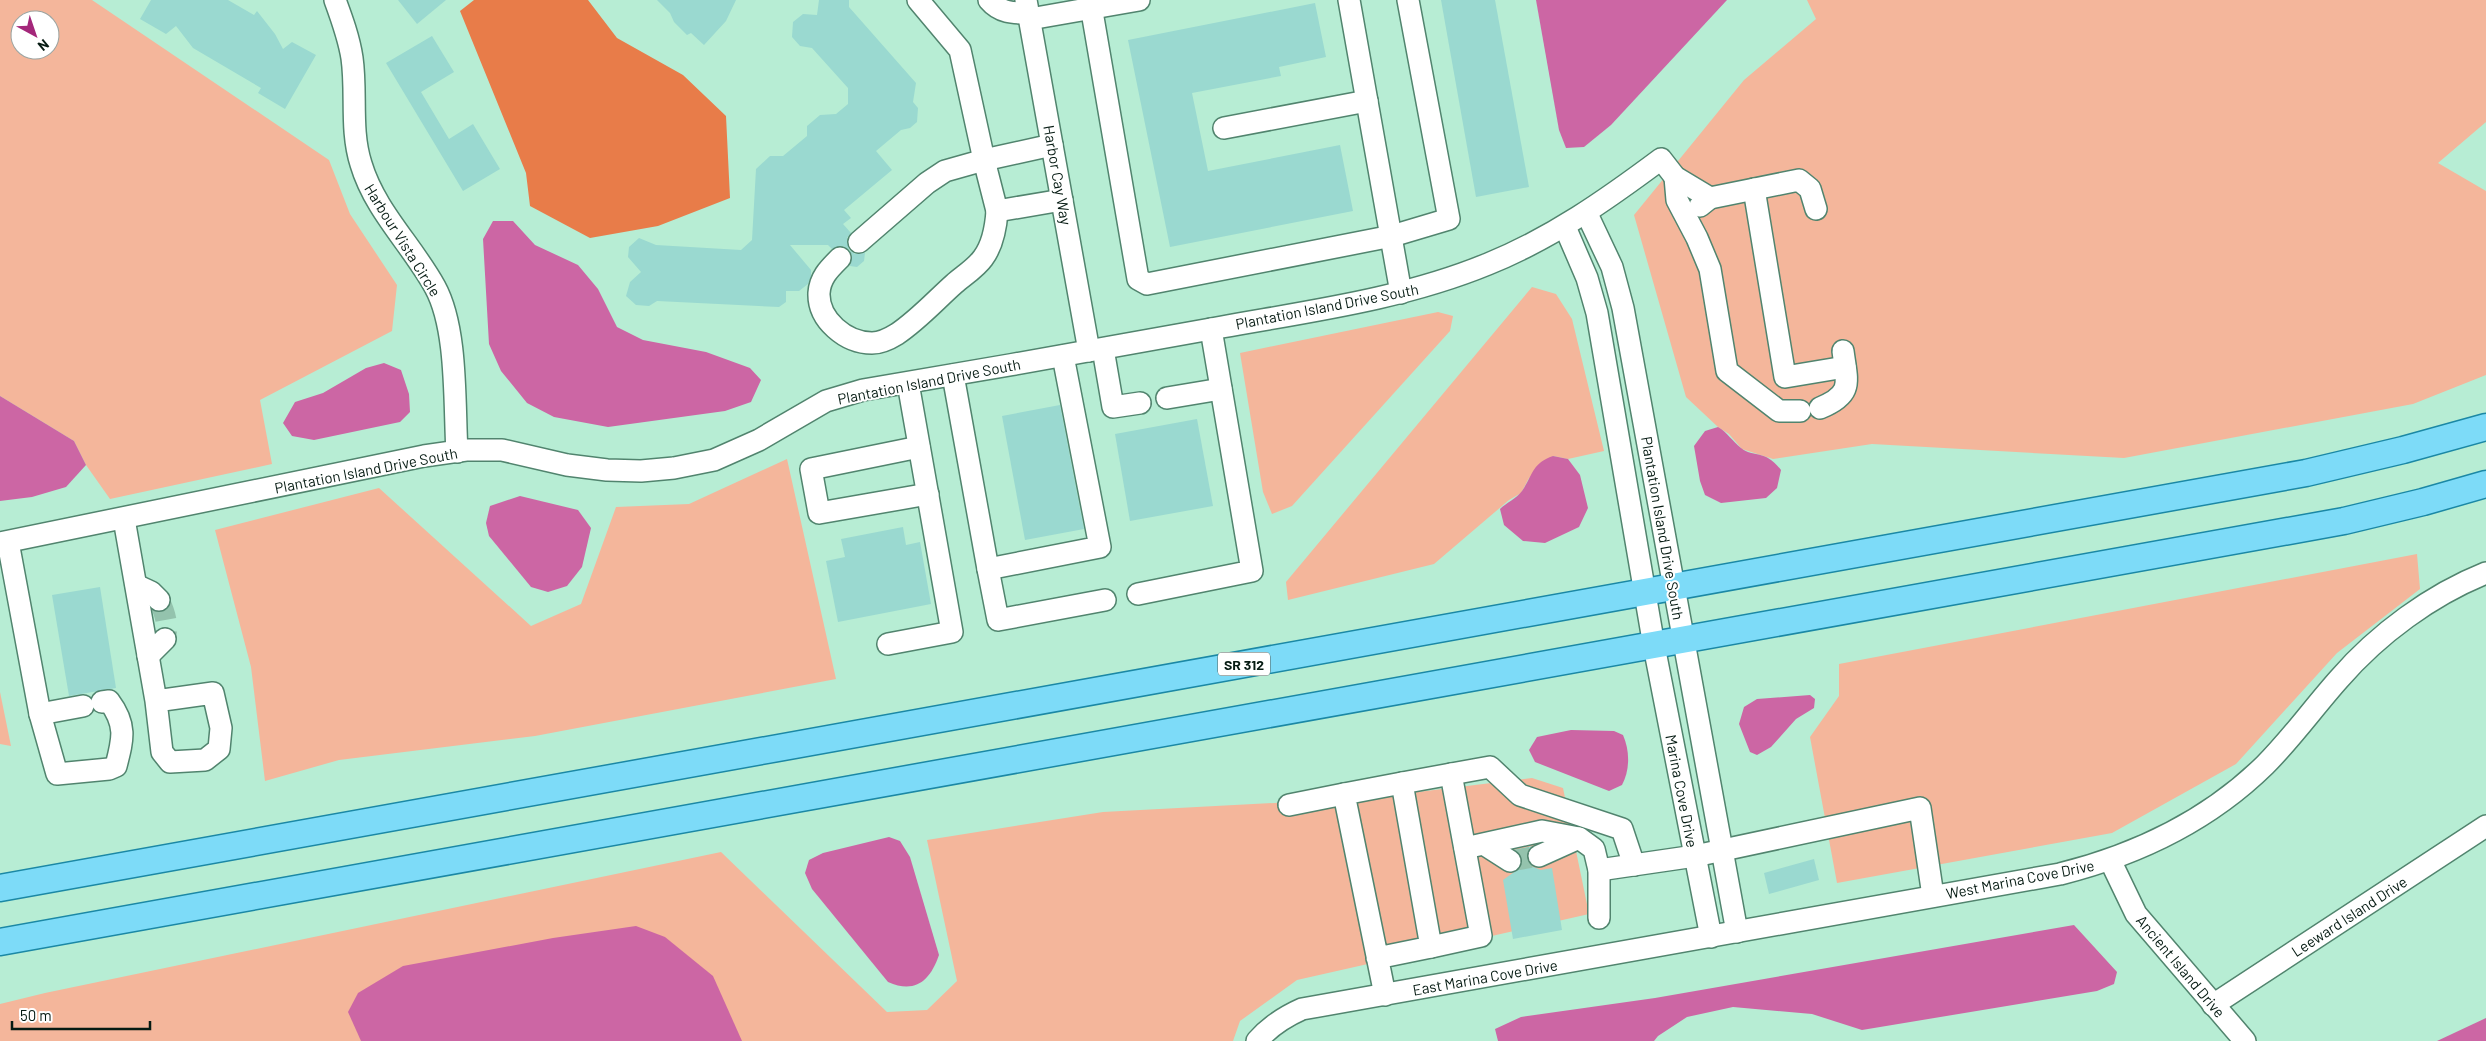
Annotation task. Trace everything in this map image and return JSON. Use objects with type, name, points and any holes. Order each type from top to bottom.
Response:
[{"type":"main road","name":"SR 312","points":[[0,888],[2306,473],[2403,450],[2486,427]]},
{"type":"main road","points":[[0,942],[2344,521],[2423,502],[2486,484]]},
{"type":"street","name":"Harbour Vista Circle","points":[[335,0],[345,26],[352,58],[354,123],[358,157],[365,179],[376,200],[436,288],[447,316],[457,452]]},
{"type":"street","points":[[840,258],[827,270],[819,293],[827,318],[838,330],[858,342],[873,343],[884,341],[914,320],[983,258],[996,224],[997,211],[960,50],[918,0]]},
{"type":"street","points":[[989,0],[1000,10],[1028,11],[1139,0]]},
{"type":"street","points":[[1349,0],[1401,293]]},
{"type":"street","points":[[1091,4],[1138,279],[1147,284],[1392,236],[1449,219],[1408,0]]},
{"type":"street","name":"Harbor Cay Way","points":[[1028,11],[1062,200],[1096,350],[1114,407],[1140,403]]},
{"type":"street","points":[[1224,128],[1367,101]]},
{"type":"street","points":[[859,242],[945,171],[1052,145]]},
{"type":"street","name":"Plantation Island Drive South","points":[[4,543],[424,456],[457,452],[502,450],[567,465],[607,470],[641,471],[674,468],[714,460],[759,440],[826,401],[864,390],[1063,356],[1401,293],[1489,264],[1565,227],[1587,214],[1661,160],[1675,177]]},
{"type":"street","points":[[1675,177],[1710,198]]},
{"type":"street","points":[[1675,177],[1677,200],[1710,269],[1727,371],[1779,410],[1810,409],[1836,401],[1845,394],[1848,382],[1844,359],[1785,377],[1754,189]]},
{"type":"street","points":[[1686,217],[1710,198],[1799,180],[1810,188],[1816,209]]},
{"type":"street","points":[[997,211],[1062,200]]},
{"type":"street","name":"Plantation Island Drive South","points":[[1587,214],[1612,267],[1623,308],[1684,641]]},
{"type":"street","name":"Plantation Island Drive South","points":[[1565,227],[1587,278],[1597,313],[1654,646]]},
{"type":"street","points":[[1138,594],[1252,571],[1211,329]]},
{"type":"street","points":[[988,569],[1100,547],[1063,356]]},
{"type":"street","points":[[954,375],[998,620],[1105,600]]},
{"type":"street","points":[[888,644],[952,632],[908,383]]},
{"type":"street","points":[[1167,398],[1221,389]]},
{"type":"street","points":[[919,447],[811,468],[819,513],[928,494]]},
{"type":"street","points":[[124,519],[156,700]]},
{"type":"street","points":[[4,543],[39,700],[40,714],[58,774],[109,769],[116,766],[124,737],[118,714],[109,701],[40,714]]},
{"type":"street","name":"West Marina Cove Drive","points":[[1724,934],[2060,874],[2110,860],[2149,844],[2189,823],[2226,798],[2264,766],[2298,730],[2339,678],[2365,652],[2402,621],[2439,597],[2486,573]]},
{"type":"street","points":[[136,585],[151,592],[159,600]]},
{"type":"street","points":[[148,656],[165,640]]},
{"type":"street","name":"Marina Cove Drive","points":[[1684,641],[1722,851],[1724,934]]},
{"type":"street","name":"Marina Cove Drive","points":[[1654,646],[1695,856],[1724,934]]},
{"type":"street","points":[[1289,805],[1490,767],[1520,795],[1622,829],[1634,865]]},
{"type":"street","points":[[1377,958],[1481,936],[1475,846],[1451,774]]},
{"type":"street","points":[[1402,783],[1431,947]]},
{"type":"street","points":[[1344,794],[1384,995]]},
{"type":"street","points":[[1599,870],[1722,851],[1920,808],[1934,896]]},
{"type":"street","name":"Leeward Island Drive","points":[[2213,1005],[2486,826]]},
{"type":"street","points":[[1475,846],[1542,831],[1580,838],[1594,849],[1599,870],[1599,918]]},
{"type":"street","points":[[1539,856],[1580,838]]},
{"type":"street","points":[[1475,846],[1510,861]]},
{"type":"street","name":"Ancient Island Drive","points":[[2110,860],[2136,914],[2245,1041]]},
{"type":"street","name":"East Marina Cove Drive","points":[[1257,1041],[1274,1024],[1302,1010],[1724,934]]},
{"type":"shaded area","points":[[0,0],[92,0],[329,160],[350,214],[397,285],[392,331],[260,400],[272,464],[110,499],[86,465],[74,441],[0,396]]},
{"type":"shaded area","points":[[474,0],[588,0],[617,38],[683,75],[726,116],[730,198],[658,226],[590,238],[530,206],[526,173],[460,11]]},
{"type":"shaded area","points":[[1536,0],[1727,0],[1611,125],[1584,147],[1566,148],[1559,130]]},
{"type":"shaded area","points":[[1807,0],[2486,0],[2486,122],[2438,163],[2486,191],[2486,375],[2413,404],[2124,458],[1872,444],[1773,459],[1742,449],[1729,434],[1718,427],[1686,397],[1634,215],[1744,80],[1816,19]]},
{"type":"shaded area","points":[[493,221],[513,221],[535,245],[578,265],[598,289],[617,327],[643,340],[706,352],[750,368],[761,380],[751,402],[725,411],[608,427],[554,417],[527,403],[501,371],[489,344],[483,239]]},
{"type":"shaded area","points":[[1532,287],[1556,294],[1572,319],[1604,451],[1568,459],[1553,456],[1529,478],[1521,493],[1509,500],[1434,564],[1288,600],[1286,582]]},
{"type":"shaded area","points":[[1438,312],[1453,316],[1450,331],[1292,506],[1272,514],[1263,492],[1240,353]]},
{"type":"shaded area","points":[[384,363],[401,370],[409,394],[410,412],[400,422],[314,440],[292,436],[283,423],[295,402],[323,393],[366,368]]},
{"type":"shaded area","points":[[0,396],[74,441],[86,465],[66,487],[32,497],[0,501]]},
{"type":"shaded area","points":[[1718,427],[1741,448],[1765,456],[1781,470],[1777,488],[1766,498],[1721,503],[1705,495],[1700,481],[1694,446],[1705,431]]},
{"type":"shaded area","points":[[1553,456],[1568,459],[1580,475],[1588,508],[1579,527],[1545,543],[1523,541],[1504,525],[1500,509],[1520,494],[1541,462]]},
{"type":"shaded area","points":[[787,459],[836,679],[535,736],[339,760],[265,781],[251,667],[215,530],[379,488],[531,626],[581,604],[616,507],[689,504]]},
{"type":"shaded area","points":[[520,496],[578,510],[591,528],[582,567],[567,586],[548,592],[531,587],[489,536],[486,523],[490,506]]},
{"type":"shaded area","points":[[2417,554],[2420,589],[2337,653],[2236,764],[2112,833],[1837,883],[1810,737],[1839,696],[1839,664]]},
{"type":"shaded area","points":[[0,692],[11,746],[0,744]]},
{"type":"shaded area","points":[[1810,695],[1815,699],[1814,708],[1796,719],[1771,747],[1757,755],[1750,752],[1739,724],[1744,707],[1757,699]]},
{"type":"shaded area","points":[[1571,730],[1614,731],[1623,735],[1627,747],[1628,760],[1627,773],[1622,785],[1609,791],[1535,762],[1529,750],[1537,737]]},
{"type":"shaded area","points":[[1532,778],[1563,788],[1589,914],[1297,980],[1240,1021],[1233,1041],[0,1041],[0,1004],[721,852],[887,1012],[927,1010],[957,981],[927,840],[1103,812],[1369,798]]},
{"type":"shaded area","points":[[889,837],[900,841],[910,857],[939,955],[931,972],[914,986],[888,982],[812,889],[805,873],[809,860],[823,853]]},
{"type":"shaded area","points":[[2074,925],[2117,972],[2114,984],[2097,991],[1862,1030],[1812,1014],[1733,1007],[1687,1017],[1658,1036],[1654,1041],[1498,1041],[1495,1029],[1521,1017],[1655,998]]},
{"type":"shaded area","points":[[636,926],[665,937],[713,976],[742,1041],[361,1041],[348,1012],[358,993],[403,966],[553,938]]},
{"type":"shaded area","points":[[2486,1018],[2486,1041],[2437,1041]]},
{"type":"building","points":[[151,0],[228,0],[254,15],[257,11],[275,34],[283,49],[292,42],[316,55],[285,109],[258,93],[261,88],[193,48],[176,26],[166,34],[140,19]]},
{"type":"building","points":[[398,0],[446,0],[417,24]]},
{"type":"building","points":[[657,0],[736,0],[726,21],[704,45],[691,33],[687,35]]},
{"type":"building","points":[[819,0],[849,0],[849,7],[916,83],[913,102],[918,108],[917,122],[910,128],[901,130],[876,151],[892,170],[844,210],[851,218],[843,224],[851,233],[847,238],[849,250],[843,246],[832,249],[828,245],[790,245],[811,270],[811,276],[808,284],[799,291],[786,291],[786,302],[779,307],[657,301],[649,306],[636,305],[626,296],[630,282],[641,272],[628,257],[629,247],[639,238],[656,245],[741,250],[752,240],[756,169],[770,156],[783,156],[807,136],[807,126],[820,115],[836,114],[848,104],[848,88],[812,48],[800,46],[792,37],[793,22],[803,14],[817,15]]},
{"type":"building","points":[[1441,0],[1495,0],[1529,187],[1476,197]]},
{"type":"building","points":[[1315,3],[1326,57],[1279,67],[1281,76],[1192,93],[1208,171],[1340,145],[1353,211],[1170,247],[1128,40]]},
{"type":"building","points":[[432,36],[454,72],[421,92],[449,139],[473,124],[500,169],[463,191],[386,63]]},
{"type":"building","points":[[849,250],[855,254],[865,253],[864,261],[857,267],[850,266],[852,255]]},
{"type":"building","points":[[1060,405],[1084,529],[1025,540],[1002,416]]},
{"type":"building","points":[[1197,419],[1213,506],[1130,521],[1115,434]]},
{"type":"building","points":[[903,527],[906,545],[920,542],[931,604],[838,622],[826,561],[845,557],[841,539]]},
{"type":"building","points":[[100,587],[116,688],[69,696],[52,595]]},
{"type":"building","points":[[1532,846],[1527,855],[1531,866],[1541,870],[1552,868],[1562,930],[1513,939],[1503,880],[1521,867],[1521,856],[1515,850]]},
{"type":"building","points":[[1814,859],[1819,880],[1769,894],[1764,873]]},
{"type":"tunnel","points":[[159,600],[166,619],[165,639]]},
{"type":"tunnel","points":[[1510,861],[1539,856]]}]
